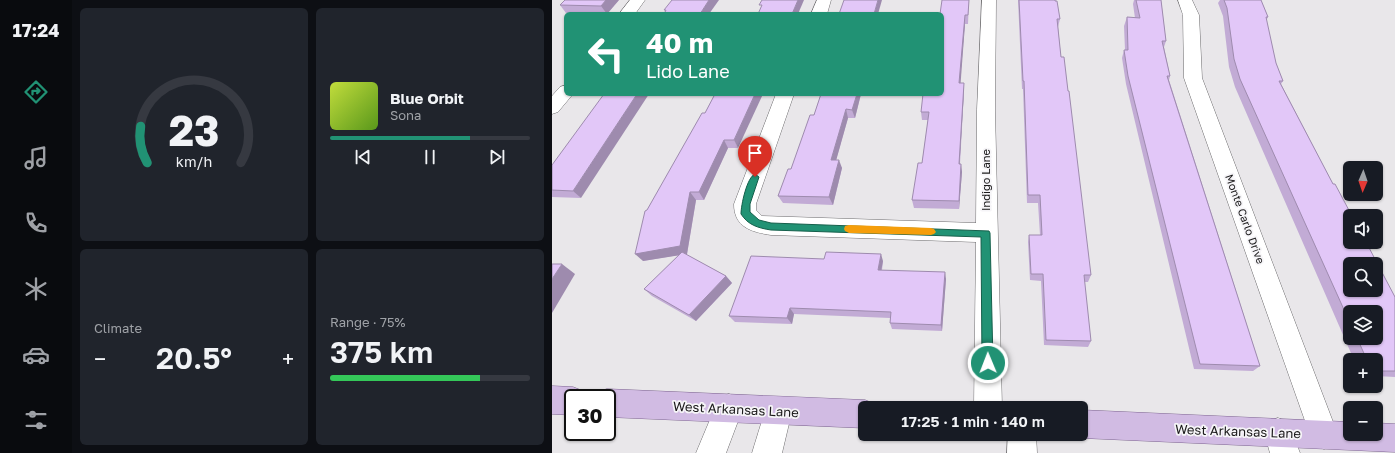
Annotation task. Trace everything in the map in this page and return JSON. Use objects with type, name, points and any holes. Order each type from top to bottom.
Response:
[{"type":"main road","points":[[552,400],[564,401]]},
{"type":"main road","name":"West Arkansas Lane","points":[[616,403],[858,414]]},
{"type":"main road","name":"West Arkansas Lane","points":[[1088,425],[1282,443],[1324,434],[1395,438]]},
{"type":"street","points":[[629,12],[638,0]]},
{"type":"street","points":[[820,12],[824,0]]},
{"type":"street","name":"Indigo Lane","points":[[988,401],[986,110],[989,0]]},
{"type":"street","name":"Monte Carlo Drive","points":[[1185,0],[1191,15],[1193,78],[1324,434]]},
{"type":"street","points":[[552,108],[564,93]]},
{"type":"street","points":[[784,96],[745,204],[745,214],[757,224],[771,226],[986,233]]},
{"type":"street","points":[[711,453],[729,408]]},
{"type":"street","points":[[767,453],[778,411]]},
{"type":"street","points":[[1022,441],[1022,453]]},
{"type":"building","points":[[565,0],[606,0],[601,6],[560,5]]},
{"type":"building","points":[[672,0],[709,0],[701,12],[665,12],[666,10],[664,10]]},
{"type":"building","points":[[762,0],[798,0],[793,12],[759,12],[762,5],[759,5]]},
{"type":"building","points":[[844,0],[878,0],[875,12],[840,12]]},
{"type":"building","points":[[942,0],[969,0],[968,15],[965,15],[959,83],[964,83],[959,164],[961,164],[959,201],[912,200],[918,163],[922,163],[929,112],[921,112],[923,96],[944,96],[944,12],[940,12]]},
{"type":"building","points":[[1019,0],[1057,1],[1060,19],[1057,19],[1061,57],[1064,57],[1069,91],[1091,275],[1084,275],[1091,341],[1046,340],[1043,274],[1031,274],[1029,235],[1042,235],[1040,195],[1028,195],[1024,81]]},
{"type":"building","points":[[1136,0],[1161,0],[1166,41],[1162,41],[1170,76],[1167,76],[1260,366],[1200,364],[1128,76],[1124,50],[1128,50],[1127,17],[1140,18]]},
{"type":"building","points":[[1224,0],[1261,0],[1268,17],[1266,17],[1276,63],[1283,81],[1279,81],[1333,184],[1335,184],[1348,209],[1343,209],[1343,249],[1370,249],[1374,257],[1343,257],[1343,297],[1383,297],[1383,274],[1395,297],[1395,371],[1383,371],[1383,353],[1364,353],[1360,345],[1383,345],[1383,305],[1343,305],[1343,307],[1240,79],[1234,59],[1227,8]]},
{"type":"building","points":[[603,96],[636,96],[573,191],[552,190],[552,165]]},
{"type":"building","points":[[714,96],[754,96],[734,140],[724,140],[699,192],[690,192],[680,246],[635,254],[645,211],[647,210],[702,113],[705,113]]},
{"type":"building","points":[[820,96],[856,96],[852,110],[846,109],[831,160],[839,160],[829,197],[778,196],[788,169],[791,169],[810,115],[814,115]]},
{"type":"building","points":[[682,252],[726,276],[689,315],[644,289]]},
{"type":"building","points":[[826,252],[881,254],[878,270],[945,272],[941,325],[890,323],[891,312],[790,308],[787,318],[729,316],[751,256],[824,259]]},
{"type":"building","points":[[552,264],[562,264],[552,279]]},
{"type":"slow traffic","points":[[849,229],[931,232]]},
{"type":"route","points":[[755,177],[745,204],[745,214],[757,224],[771,226],[986,233],[988,363]]}]
